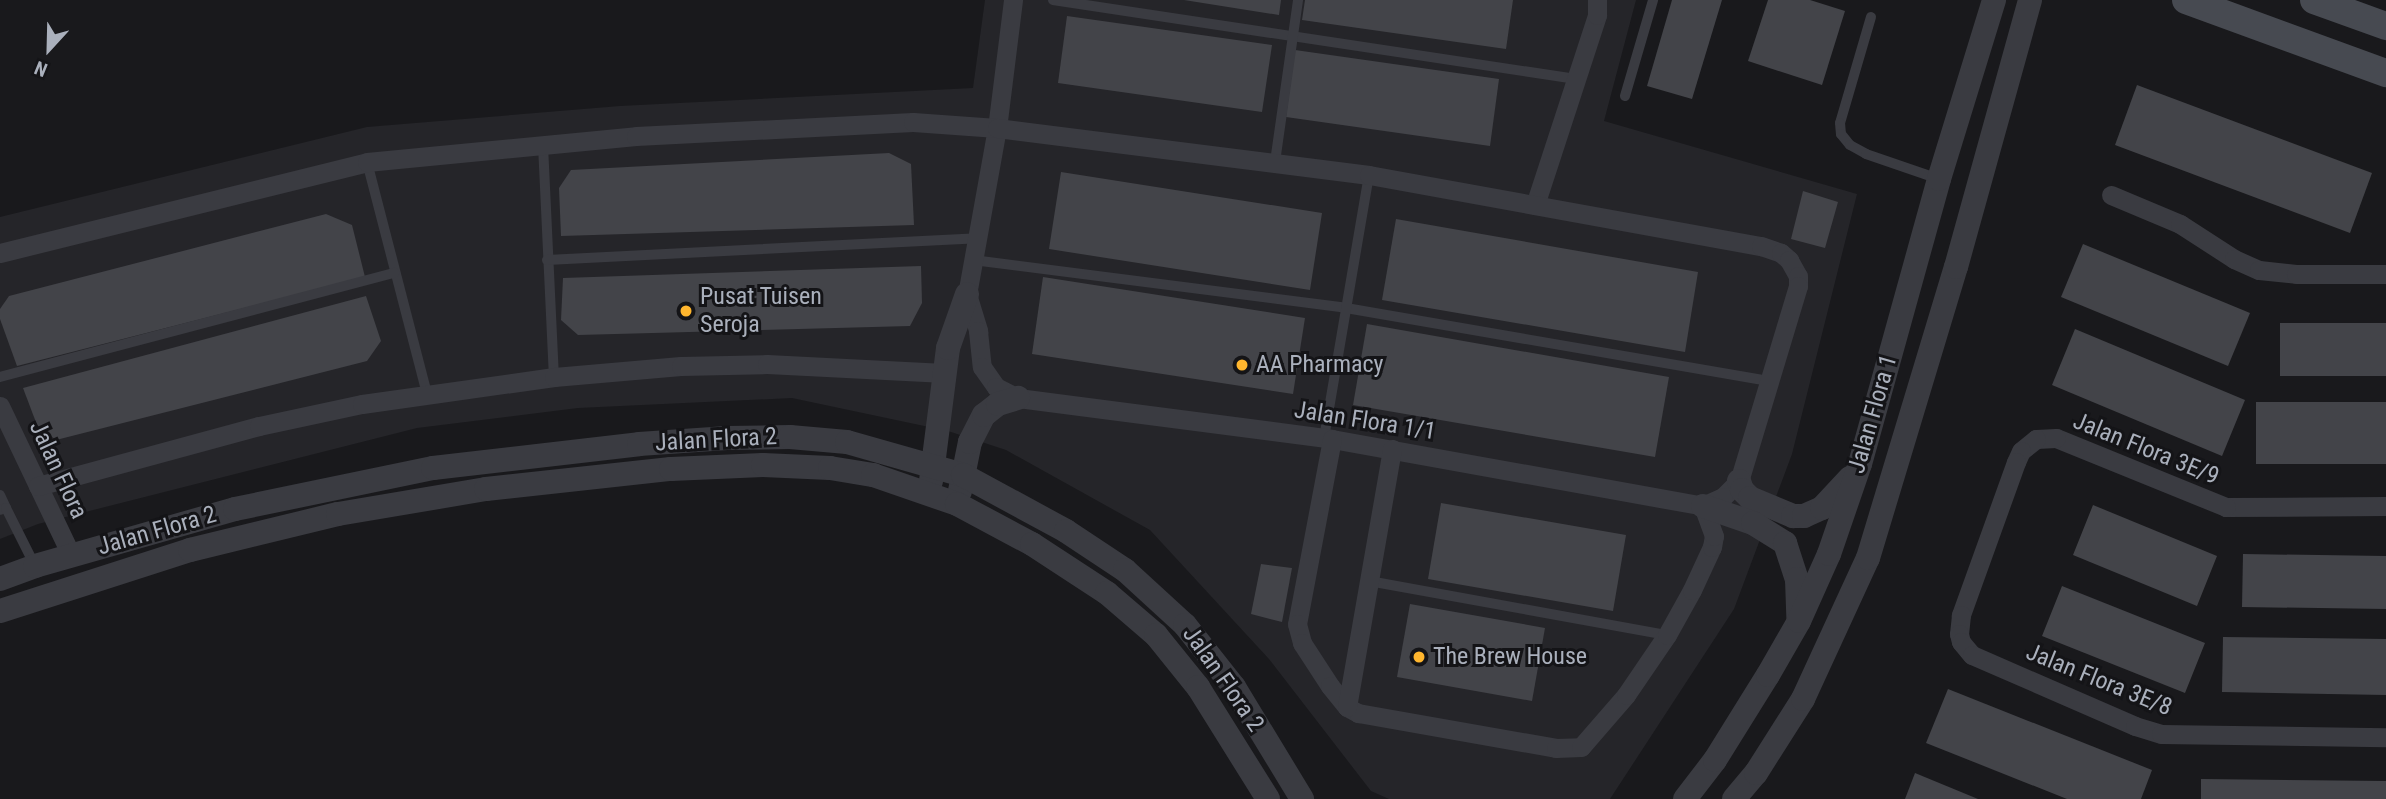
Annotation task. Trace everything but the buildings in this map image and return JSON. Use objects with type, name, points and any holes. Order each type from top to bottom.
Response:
[{"type":"main road","points":[[2186,0],[2386,73]]},
{"type":"main road","points":[[2314,0],[2386,26]]},
{"type":"street","points":[[929,492],[944,373],[953,328],[967,294],[997,128],[1013,0]]},
{"type":"street","points":[[1535,205],[1597,15],[1598,0]]},
{"type":"street","name":"Jalan Flora 1","points":[[1685,799],[1715,760],[1799,621],[1829,554],[1860,464],[1939,179],[1994,0]]},
{"type":"street","name":"Jalan Flora 1","points":[[1734,799],[1756,773],[1803,699],[1830,647],[1868,558],[1956,267],[2030,0]]},
{"type":"street","points":[[0,253],[367,162],[636,136],[913,122],[997,128],[1369,175],[1761,246],[1780,253],[1789,260],[1798,276],[1798,286],[1739,481],[1723,496],[1703,506]]},
{"type":"street","points":[[2111,195],[2180,223],[2234,259],[2259,270],[2296,274],[2386,274]]},
{"type":"street","points":[[967,294],[978,331],[982,367],[996,387],[1018,398]]},
{"type":"street","points":[[38,486],[259,426],[427,394],[554,377],[681,366],[767,363],[944,373]]},
{"type":"street","points":[[957,504],[970,442],[985,415],[998,404],[1018,398]]},
{"type":"street","name":"Jalan Flora 1/1","points":[[1018,398],[1392,449],[1703,506]]},
{"type":"street","name":"Jalan Flora","points":[[0,406],[71,555]]},
{"type":"street","name":"Jalan Flora 2","points":[[0,579],[71,555],[235,509],[433,468],[639,444],[790,437],[847,442],[963,475],[1066,531],[1115,563],[1185,625],[1234,687],[1302,799]]},
{"type":"street","name":"Jalan Flora 3E/9","points":[[1992,533],[2021,451],[2028,443],[2045,438],[2056,438],[2226,507],[2386,506]]},
{"type":"street","points":[[1328,439],[1297,624],[1302,643],[1347,707],[1358,713],[1534,744],[1581,747],[1626,695],[1667,635],[1712,547],[1713,527],[1703,506]]},
{"type":"street","points":[[1347,707],[1392,449]]},
{"type":"street","points":[[1739,481],[1742,490],[1750,498],[1793,516],[1804,516],[1822,508],[1860,464]]},
{"type":"street","name":"Jalan Flora 2","points":[[0,611],[190,550],[338,514],[486,489],[671,469],[763,465],[830,468],[873,475],[929,492],[957,504],[1079,573],[1156,635],[1198,687],[1268,799]]},
{"type":"street","points":[[1703,506],[1753,523],[1785,543],[1797,579],[1799,621]]},
{"type":"street","name":"Jalan Flora 3E/8","points":[[1992,533],[1959,625],[1961,642],[1972,655],[2135,726],[2161,734],[2386,737]]},
{"type":"street","points":[[71,555],[82,583]]},
{"type":"lane","points":[[1053,0],[1577,79]]},
{"type":"lane","points":[[1275,162],[1298,0]]},
{"type":"lane","points":[[1625,96],[1653,0]]},
{"type":"lane","points":[[1871,17],[1840,123],[1841,134],[1850,145],[1866,154],[1939,179]]},
{"type":"lane","points":[[543,145],[554,377]]},
{"type":"lane","points":[[367,162],[427,394]]},
{"type":"lane","points":[[1328,439],[1346,308],[1369,175]]},
{"type":"lane","points":[[547,260],[977,238]]},
{"type":"lane","points":[[973,260],[1346,308],[1769,381]]},
{"type":"lane","points":[[0,377],[395,273]]},
{"type":"lane","points":[[0,495],[3,509],[35,566]]},
{"type":"lane","points":[[1369,581],[1667,635]]},
{"type":"shaded area","points":[[985,0],[1636,0],[1604,121],[1857,194],[1792,454],[1734,609],[1610,799],[1389,799],[1371,791],[1269,659],[1150,530],[1006,450],[948,431],[792,398],[578,408],[417,428],[38,524],[0,539],[0,217],[367,127],[620,106],[973,88]]},
{"type":"place","name":"Pusat Tuisen Seroja","points":[[686,311]]},
{"type":"place","name":"AA Pharmacy","points":[[1242,365]]},
{"type":"place","name":"The Brew House","points":[[1419,657]]}]
